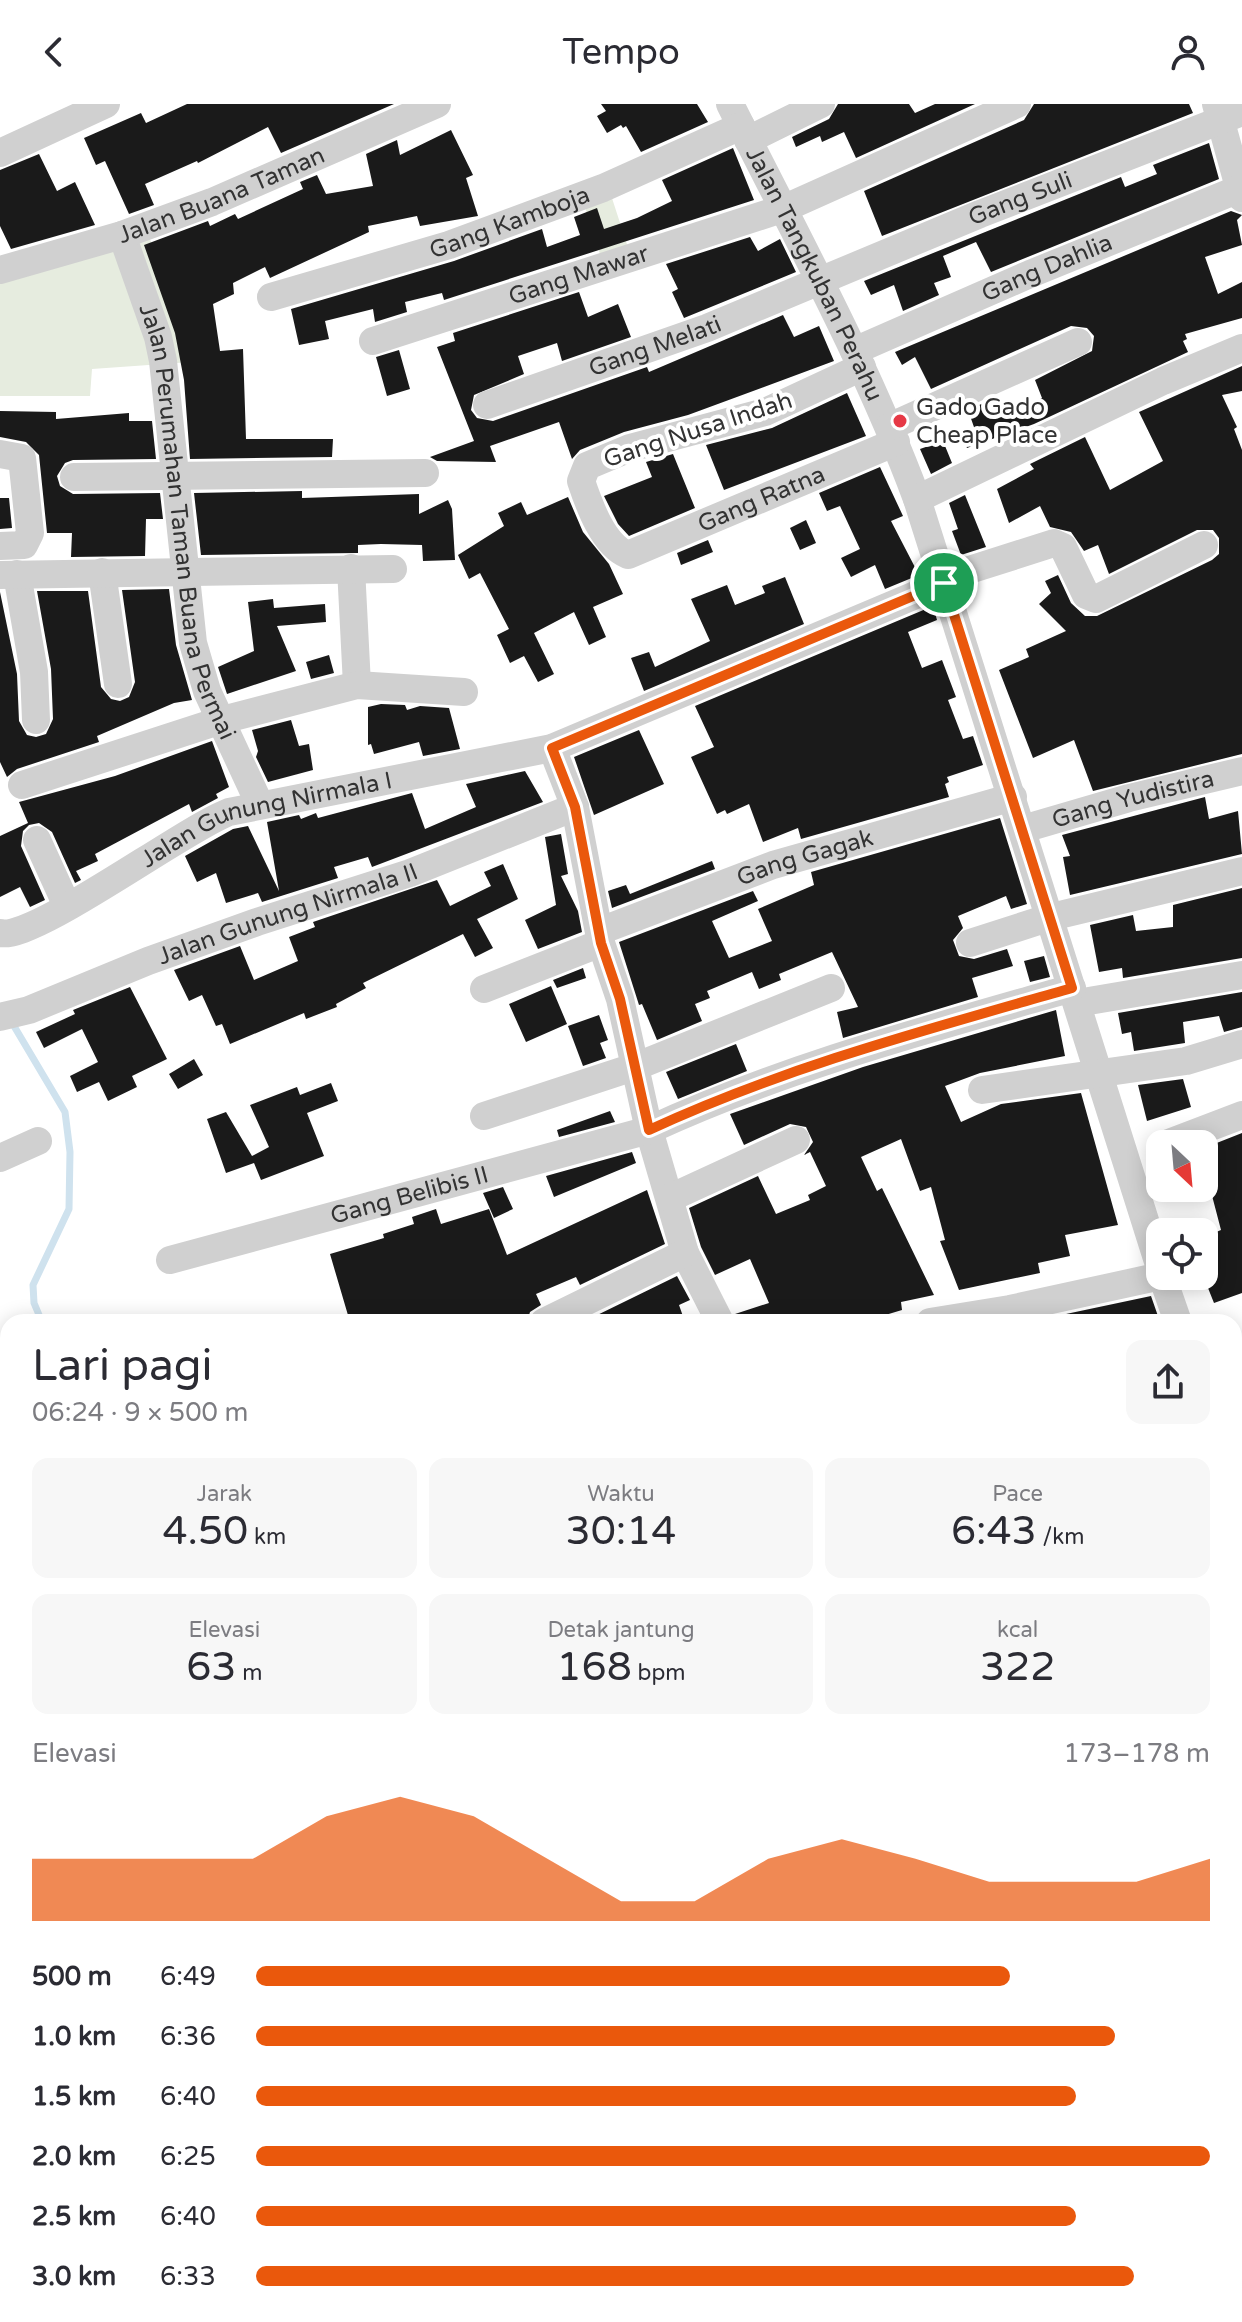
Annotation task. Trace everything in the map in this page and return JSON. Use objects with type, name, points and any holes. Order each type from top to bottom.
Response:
[{"type":"street","points":[[0,153],[106,104]]},
{"type":"street","name":"Jalan Buana Taman","points":[[0,270],[122,235],[212,202],[437,104]]},
{"type":"street","name":"Gang Kamboja","points":[[271,297],[449,245],[603,188],[740,123],[821,104]]},
{"type":"street","name":"Gang Mawar","points":[[373,341],[785,208],[1017,104]]},
{"type":"street","points":[[1226,112],[1241,194]]},
{"type":"street","name":"Gang Suli","points":[[820,278],[1226,112]]},
{"type":"street","name":"Jalan Tangkuban Perahu","points":[[740,123],[820,278],[893,435],[917,499],[1146,1225]]},
{"type":"street","name":"Gang Dahlia","points":[[858,359],[1030,274],[1241,194]]},
{"type":"street","name":"Jalan Perumahan Taman Buana Permai","points":[[122,235],[158,337],[193,643],[207,691],[260,805]]},
{"type":"street","name":"Gang Melati","points":[[487,405],[707,328],[820,278]]},
{"type":"street","name":"Gang Ratna","points":[[628,555],[893,435],[1078,342]]},
{"type":"street","points":[[917,499],[1163,381],[1242,348]]},
{"type":"street","name":"Gang Nusa Indah","points":[[628,555],[620,552],[600,526],[581,481],[587,466],[630,448],[765,412],[858,359]]},
{"type":"street","points":[[0,454],[22,458],[30,533],[24,545],[0,546]]},
{"type":"street","points":[[74,477],[425,473]]},
{"type":"street","name":"Jalan Gunung Nirmala I","points":[[0,933],[14,934],[67,906],[191,830],[229,812],[552,748],[944,581],[1054,543],[1063,547],[1086,595],[1096,599],[1204,545]]},
{"type":"street","points":[[351,568],[357,685]]},
{"type":"street","points":[[36,720],[34,672],[8,575],[393,569]]},
{"type":"street","points":[[102,572],[118,684]]},
{"type":"street","points":[[22,785],[222,720],[357,685],[464,692]]},
{"type":"street","points":[[552,748],[575,807],[601,937],[637,1066],[649,1130],[685,1253],[716,1314]]},
{"type":"street","name":"Gang Yudistira","points":[[1023,829],[1129,798],[1242,771]]},
{"type":"street","name":"Gang Gagak","points":[[484,989],[773,865],[1013,797]]},
{"type":"street","name":"Jalan Gunung Nirmala II","points":[[0,1017],[29,1010],[148,961],[410,873],[575,807]]},
{"type":"street","points":[[37,840],[67,906]]},
{"type":"street","points":[[970,943],[1051,917],[1242,871]]},
{"type":"street","name":"Gang Belibis II","points":[[170,1260],[649,1130],[724,1095],[827,1059],[1075,995],[1242,975]]},
{"type":"street","points":[[484,1116],[637,1066],[831,988]]},
{"type":"street","points":[[982,1090],[1186,1061],[1242,1044]]},
{"type":"street","points":[[1203,1130],[1242,1115]]},
{"type":"street","points":[[670,1198],[796,1140]]},
{"type":"street","points":[[0,1158],[38,1141]]},
{"type":"street","points":[[1125,1160],[1146,1152]]},
{"type":"street","points":[[560,1314],[685,1253]]},
{"type":"street","points":[[979,1314],[1146,1279]]},
{"type":"street","points":[[1167,1290],[1175,1314]]},
{"type":"shaded area","points":[[610,192],[634,266],[607,276],[583,201]]},
{"type":"shaded area","points":[[143,226],[172,283],[191,362],[92,369],[90,396],[0,396],[0,261]]},
{"type":"building","points":[[187,104],[394,104],[281,153],[268,127],[198,163],[145,184],[154,205],[129,214],[105,161],[96,165],[84,138],[141,113],[146,123]]},
{"type":"building","points":[[601,104],[697,104],[708,122],[641,152],[626,126],[623,128],[621,125],[607,133],[597,116],[606,111]]},
{"type":"building","points":[[838,104],[909,104],[915,113],[935,104],[975,104],[856,158],[844,132],[822,142],[820,136],[796,147],[792,137],[829,119]]},
{"type":"building","points":[[1034,104],[1189,104],[1193,113],[882,236],[864,191],[1024,120]]},
{"type":"building","points":[[451,130],[473,175],[466,178],[478,216],[420,226],[417,216],[368,226],[369,232],[270,278],[265,267],[233,283],[234,294],[213,304],[220,351],[243,349],[246,439],[333,439],[332,457],[190,459],[184,380],[175,333],[144,245],[208,221],[210,226],[235,214],[238,219],[303,189],[300,182],[317,175],[326,194],[373,186],[366,154],[397,140],[400,155]]},
{"type":"building","points":[[1209,143],[1219,179],[991,272],[976,242],[943,256],[951,277],[934,283],[939,295],[903,311],[894,285],[871,295],[864,281],[1121,177],[1125,187],[1157,174],[1153,165]]},
{"type":"building","points":[[733,148],[754,200],[444,300],[442,293],[405,302],[407,312],[375,322],[373,309],[325,321],[329,339],[299,345],[291,309],[454,261],[542,229],[547,247],[580,235],[574,217],[597,208],[604,229],[637,218],[672,201],[662,180]]},
{"type":"building","points":[[39,154],[57,191],[75,182],[95,225],[11,249],[0,226],[0,170]]},
{"type":"building","points":[[1231,211],[1242,215],[1237,220],[1242,245],[1205,257],[1218,294],[1242,282],[1242,318],[1185,334],[1187,339],[1183,341],[1188,352],[1034,424],[967,448],[962,437],[975,430],[968,410],[997,397],[1004,417],[1042,398],[1035,380],[1092,351],[1094,336],[1087,328],[1071,326],[931,389],[915,357],[902,365],[895,352]]},
{"type":"building","points":[[750,237],[758,251],[780,239],[796,272],[684,318],[672,292],[678,289],[666,264]]},
{"type":"building","points":[[579,292],[588,317],[618,304],[631,337],[562,361],[557,343],[518,356],[524,374],[474,395],[471,410],[477,418],[493,421],[647,367],[649,372],[783,315],[794,337],[819,326],[834,361],[688,415],[624,432],[580,450],[572,459],[559,422],[490,446],[496,462],[437,461],[430,457],[474,441],[437,347],[455,341],[453,333]]},
{"type":"building","points":[[399,350],[410,389],[387,396],[376,357]]},
{"type":"building","points":[[1242,366],[1242,391],[1222,395],[1237,427],[1234,429],[1242,450],[1242,754],[1093,791],[1074,740],[1033,758],[999,670],[1029,657],[1026,649],[1066,631],[1039,604],[1051,593],[1045,581],[1058,575],[1071,603],[1085,616],[1097,616],[1212,560],[1219,554],[1219,538],[1213,530],[1197,530],[1109,574],[1098,545],[1084,551],[1071,532],[1050,527],[1040,506],[1009,523],[997,489],[1034,469],[1030,464],[1085,437],[1110,490],[1163,461],[1139,412]]},
{"type":"building","points":[[847,393],[866,436],[724,490],[706,445],[772,428]]},
{"type":"building","points":[[0,411],[56,412],[56,419],[129,413],[129,421],[152,421],[156,459],[73,460],[65,463],[57,476],[60,486],[73,494],[160,493],[163,519],[146,519],[145,556],[71,557],[72,533],[47,533],[39,455],[26,442],[0,437]]},
{"type":"building","points":[[943,441],[952,463],[931,474],[920,449]]},
{"type":"building","points":[[673,454],[695,508],[629,536],[618,524],[604,496],[652,477],[646,462]]},
{"type":"building","points":[[880,467],[903,516],[891,521],[919,575],[885,589],[875,565],[851,577],[841,558],[860,549],[840,506],[827,511],[819,493]]},
{"type":"building","points":[[302,491],[302,498],[419,494],[419,514],[448,500],[452,509],[455,560],[423,561],[422,545],[381,544],[358,545],[358,553],[201,555],[194,493]]},
{"type":"building","points":[[965,495],[986,547],[961,555],[952,531],[958,529],[949,503]]},
{"type":"building","points":[[568,497],[583,532],[609,564],[623,594],[593,607],[606,637],[589,645],[574,612],[534,633],[554,674],[538,682],[524,656],[510,663],[497,635],[509,629],[480,573],[469,579],[458,555],[504,526],[498,513],[521,502],[527,515]]},
{"type":"building","points":[[0,498],[9,498],[12,528],[0,529]]},
{"type":"building","points":[[806,520],[816,543],[800,550],[790,528]]},
{"type":"building","points":[[708,540],[713,552],[681,565],[677,553]]},
{"type":"building","points":[[785,577],[804,624],[644,691],[631,658],[649,652],[655,667],[710,641],[691,599],[727,585],[735,605],[765,593],[762,586]]},
{"type":"building","points":[[169,589],[176,645],[192,700],[174,703],[97,736],[99,742],[17,769],[7,777],[0,762],[0,592],[17,674],[19,721],[27,735],[36,737],[46,734],[53,719],[51,669],[37,591],[88,591],[101,687],[111,699],[120,701],[129,697],[135,682],[122,590]]},
{"type":"building","points":[[273,599],[274,608],[325,604],[326,622],[277,626],[296,671],[227,694],[218,667],[254,651],[248,602]]},
{"type":"building","points":[[933,606],[937,620],[908,632],[922,668],[942,660],[956,697],[948,700],[963,739],[973,736],[983,765],[947,777],[949,782],[945,784],[949,797],[801,839],[798,828],[763,842],[749,804],[727,814],[725,810],[717,814],[691,757],[714,747],[695,706]]},
{"type":"building","points":[[329,655],[334,673],[311,679],[306,662]]},
{"type":"building","points":[[405,705],[407,710],[420,706],[449,708],[460,749],[423,756],[419,742],[374,754],[371,744],[368,745],[368,707]]},
{"type":"building","points":[[291,720],[299,746],[309,744],[313,770],[268,782],[256,757],[258,751],[252,730]]},
{"type":"building","points":[[639,730],[664,784],[594,815],[574,757]]},
{"type":"building","points":[[212,741],[229,787],[216,794],[218,798],[192,812],[189,804],[95,854],[98,861],[76,871],[81,880],[75,883],[52,832],[39,823],[29,825],[23,831],[21,846],[45,900],[30,907],[20,887],[0,897],[0,836],[28,823],[19,802],[115,776]]},
{"type":"building","points":[[525,771],[543,802],[372,867],[368,857],[334,867],[338,878],[262,902],[258,893],[226,903],[216,873],[197,882],[185,856],[233,829],[248,826],[279,891],[267,822],[299,815],[301,819],[316,813],[318,818],[412,793],[425,829],[476,807],[466,784]]},
{"type":"building","points":[[1205,797],[1209,819],[1238,811],[1242,854],[1070,895],[1063,857],[1070,856],[1062,835]]},
{"type":"building","points":[[1000,818],[1027,904],[1011,909],[1006,896],[958,916],[963,928],[953,940],[959,956],[974,959],[1007,949],[1013,966],[972,978],[978,997],[843,1038],[837,1012],[858,1007],[832,952],[779,974],[781,980],[759,989],[752,972],[707,991],[710,998],[695,1004],[702,1021],[657,1040],[642,1004],[639,1005],[619,942],[753,891],[758,901],[712,921],[729,958],[772,941],[758,909],[814,885],[811,872]]},
{"type":"building","points":[[561,834],[568,874],[561,876],[578,911],[582,932],[538,949],[525,920],[556,905],[545,837]]},
{"type":"building","points":[[712,861],[715,869],[612,908],[608,891],[626,885],[630,894]]},
{"type":"building","points":[[503,864],[518,899],[477,919],[493,948],[475,957],[463,934],[363,983],[366,988],[336,1004],[337,1007],[306,1019],[304,1013],[230,1044],[222,1024],[216,1026],[202,995],[189,1001],[174,970],[240,946],[254,980],[298,961],[289,937],[315,927],[313,922],[437,880],[450,906],[491,886],[484,872]]},
{"type":"building","points":[[1242,888],[1242,958],[1123,978],[1122,968],[1099,972],[1090,925],[1133,915],[1136,931],[1173,927],[1173,905]]},
{"type":"building","points":[[1044,956],[1050,977],[1030,982],[1024,961]]},
{"type":"building","points":[[583,968],[586,978],[557,988],[553,980]]},
{"type":"building","points":[[551,986],[567,1024],[526,1042],[509,1004]]},
{"type":"building","points":[[130,987],[167,1059],[132,1076],[137,1087],[108,1101],[99,1082],[77,1092],[70,1076],[98,1062],[82,1029],[44,1048],[36,1032],[75,1014],[73,1010]]},
{"type":"building","points":[[1242,992],[1242,1027],[1224,1032],[1219,1016],[1183,1022],[1185,1043],[1134,1051],[1131,1032],[1122,1034],[1118,1013]]},
{"type":"building","points":[[1056,1010],[1065,1056],[980,1073],[945,1086],[961,1122],[1001,1104],[1081,1093],[1118,1225],[1065,1235],[1070,1256],[1038,1263],[1040,1273],[959,1290],[940,1241],[945,1240],[931,1187],[920,1191],[901,1139],[861,1157],[877,1191],[882,1188],[934,1295],[901,1302],[902,1310],[889,1314],[735,1314],[769,1303],[750,1259],[715,1275],[701,1247],[689,1208],[758,1176],[776,1214],[810,1200],[808,1195],[826,1186],[810,1152],[804,1155],[813,1142],[806,1127],[790,1124],[744,1145],[730,1114],[863,1067]]},
{"type":"building","points":[[599,1015],[608,1040],[600,1043],[606,1058],[583,1066],[568,1026]]},
{"type":"building","points":[[736,1044],[747,1071],[678,1099],[666,1072]]},
{"type":"building","points":[[194,1059],[203,1075],[178,1089],[169,1074]]},
{"type":"building","points":[[1183,1079],[1191,1107],[1147,1121],[1138,1085]]},
{"type":"building","points":[[331,1083],[338,1101],[307,1113],[324,1156],[261,1180],[254,1163],[226,1173],[207,1119],[226,1112],[252,1156],[269,1147],[250,1105],[297,1087],[300,1095]]},
{"type":"building","points":[[610,1111],[615,1122],[559,1137],[557,1130]]},
{"type":"building","points":[[1242,1133],[1242,1293],[1214,1303],[1209,1290],[1218,1290],[1218,1231],[1221,1230],[1214,1202],[1218,1202],[1218,1142]]},
{"type":"building","points":[[632,1152],[636,1163],[554,1197],[546,1176]]},
{"type":"building","points":[[503,1187],[513,1209],[494,1218],[483,1193]]},
{"type":"building","points":[[647,1190],[665,1244],[580,1285],[576,1277],[536,1294],[541,1305],[529,1314],[348,1314],[330,1254],[384,1238],[383,1234],[414,1224],[412,1217],[436,1209],[441,1224],[489,1209],[507,1255]]},
{"type":"building","points":[[677,1276],[690,1300],[679,1305],[682,1314],[599,1314]]},
{"type":"building","points":[[1151,1296],[1157,1314],[1066,1314]]},
{"type":"waterway","points":[[11,1021],[65,1112],[70,1152],[69,1209],[33,1285],[34,1303],[39,1314]]},
{"type":"place","name":"Gado Gado Cheap Place","points":[[900,421]]},
{"type":"route","points":[[944,583],[1072,988],[827,1059],[724,1095],[649,1130],[620,999],[601,943],[575,807],[552,748],[944,583]]}]
